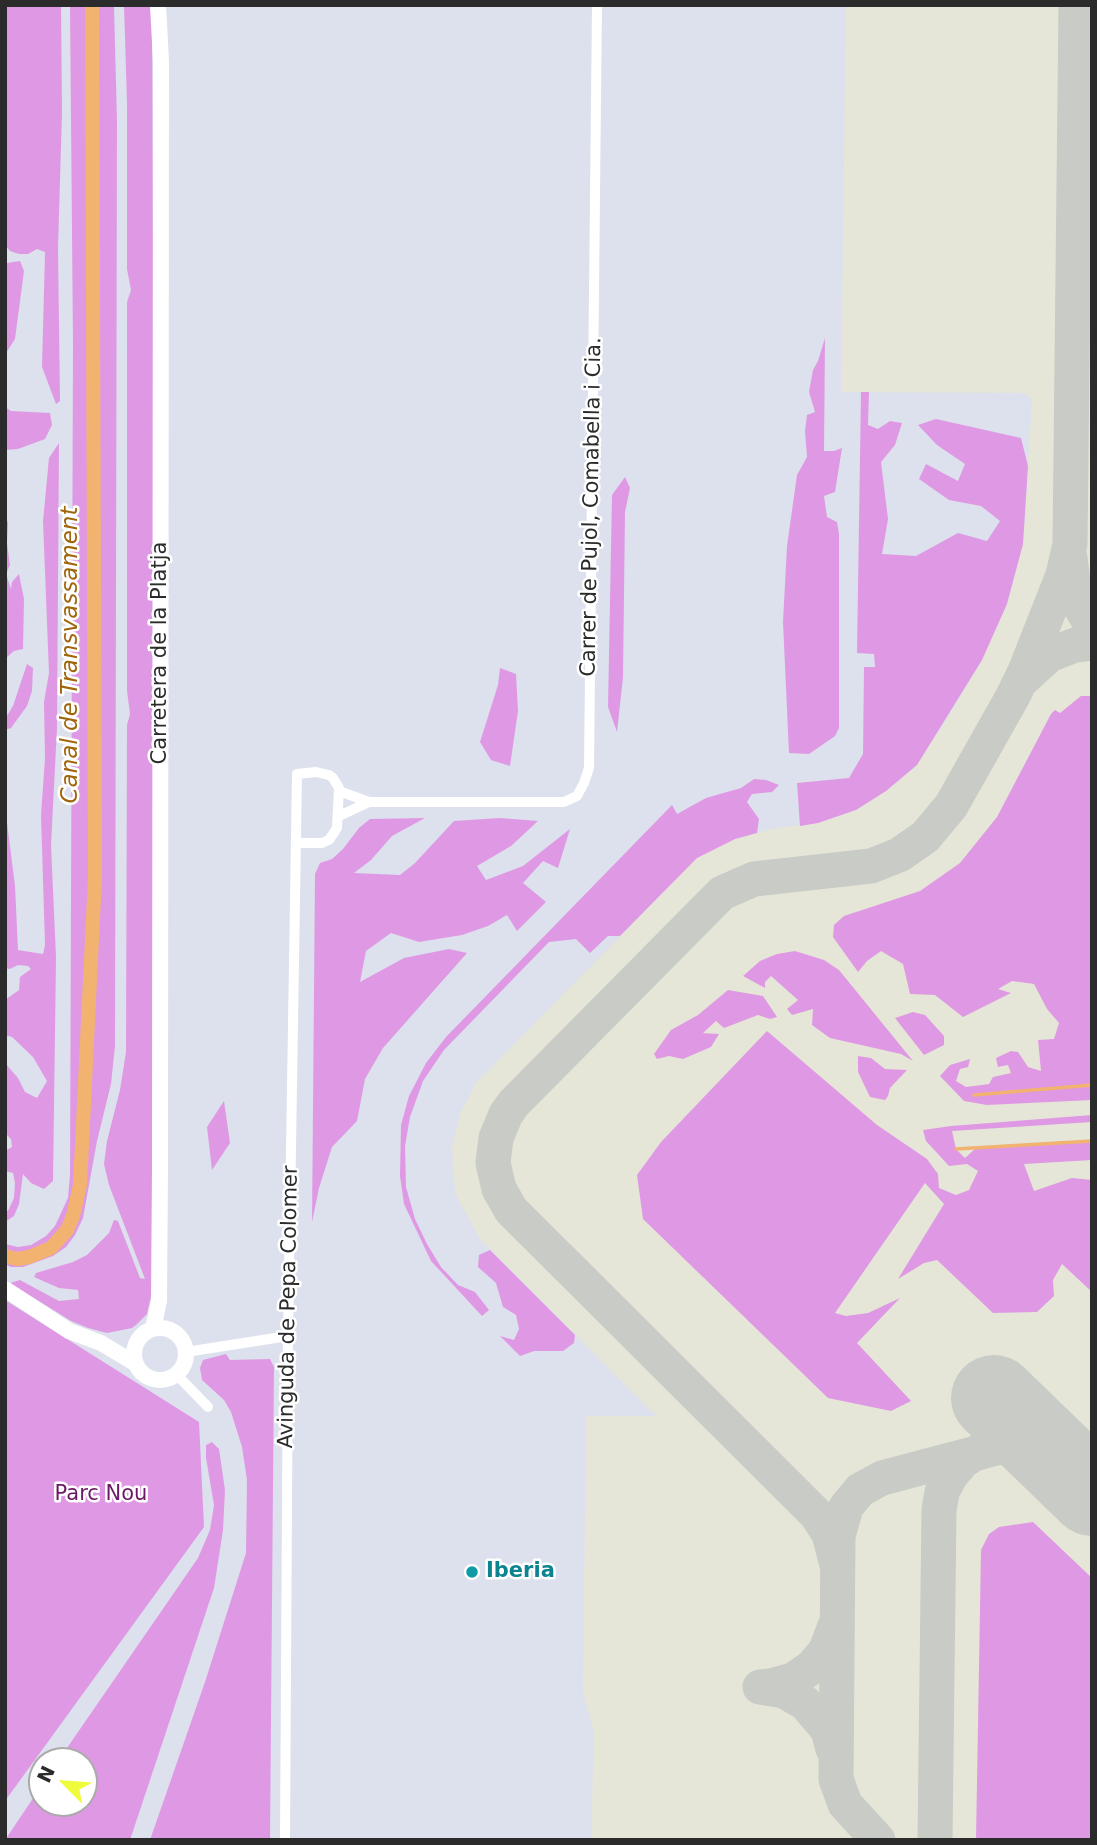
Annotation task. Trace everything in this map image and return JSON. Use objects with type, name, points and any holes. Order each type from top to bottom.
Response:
[{"type":"street","name":"Carretera de la Platja","points":[[149,1331],[159,1301],[161,61],[158,5]]},
{"type":"street","name":"Carrer de Pujol, Comabella i Cia.","points":[[297,774],[316,772],[328,775],[333,778],[339,791],[369,802],[564,802],[576,796],[584,783],[589,768],[597,5]]},
{"type":"street","name":"Avinguda de Pepa Colomer","points":[[285,1840],[288,1336],[297,774]]},
{"type":"street","points":[[296,844],[322,843],[329,840],[337,828],[339,791]]},
{"type":"street","name":"Carrer de Pujol, Comabella i Cia.","points":[[339,816],[369,802]]},
{"type":"street","points":[[5,1289],[69,1331],[101,1343],[136,1364],[142,1372],[153,1378],[163,1379],[176,1374],[182,1367],[186,1352],[183,1342],[170,1330],[149,1331],[122,1340],[101,1343]]},
{"type":"street","name":"Carretera de la Platja","points":[[159,1301],[170,1330]]},
{"type":"street","points":[[136,1364],[135,1346],[149,1331]]},
{"type":"street","points":[[186,1352],[288,1336]]},
{"type":"street","points":[[176,1374],[208,1407]]},
{"type":"shaded area","points":[[846,5],[1092,5],[1092,1840],[591,1840],[594,1732],[583,1692],[586,1416],[656,1416],[480,1239],[455,1193],[452,1146],[461,1112],[476,1083],[697,858],[735,839],[776,828],[818,823],[856,810],[886,791],[940,730],[982,660],[1007,604],[1023,544],[1032,399],[1024,393],[841,392]]},
{"type":"green space","points":[[5,5],[61,5],[62,112],[58,248],[60,401],[56,404],[42,367],[45,252],[37,249],[28,254],[19,254],[10,251],[5,245]]},
{"type":"green space","points":[[70,5],[114,6],[117,121],[115,1046],[111,1084],[83,1218],[75,1235],[66,1247],[53,1256],[23,1267],[11,1267],[5,1264],[5,1244],[18,1247],[31,1245],[46,1236],[55,1226],[68,1198],[70,1175],[73,345]]},
{"type":"green space","points":[[124,5],[150,5],[152,24],[152,1292],[147,1314],[136,1325],[107,1333],[71,1321],[10,1283],[20,1280],[59,1301],[79,1299],[78,1290],[59,1288],[34,1277],[36,1273],[87,1255],[109,1233],[114,1220],[118,1221],[140,1278],[145,1279],[109,1185],[104,1164],[126,1052],[127,725],[130,714],[127,691],[127,302],[131,290],[127,269]]},
{"type":"green space","points":[[20,261],[24,271],[15,339],[6,353],[5,266],[7,263]]},
{"type":"green space","points":[[825,338],[824,451],[842,448],[835,492],[824,496],[827,517],[837,522],[839,534],[839,728],[835,736],[809,754],[789,753],[783,622],[787,546],[797,475],[807,457],[807,415],[815,412],[809,392],[813,370]]},
{"type":"green space","points":[[861,392],[869,392],[868,425],[878,429],[890,421],[902,423],[895,445],[881,462],[888,519],[882,554],[916,556],[958,533],[987,541],[1000,521],[981,506],[949,500],[919,479],[926,464],[958,481],[965,464],[937,445],[918,425],[936,419],[1021,438],[1028,466],[1023,544],[1007,604],[982,660],[917,765],[886,791],[856,810],[800,826],[797,783],[849,778],[863,754],[864,667],[875,667],[874,654],[857,653]]},
{"type":"green space","points":[[5,407],[11,411],[50,413],[52,425],[45,439],[18,449],[5,450]]},
{"type":"green space","points":[[59,443],[57,728],[51,845],[56,957],[53,1181],[44,1189],[31,1183],[23,1174],[19,1204],[14,1216],[5,1222],[5,1211],[8,1211],[14,1198],[15,1183],[13,1173],[5,1171],[5,1151],[12,1147],[11,1139],[5,1133],[5,1063],[18,1078],[25,1092],[37,1098],[47,1081],[33,1057],[12,1037],[5,1035],[5,1000],[19,990],[20,977],[31,969],[18,965],[5,968],[5,806],[15,886],[18,950],[43,954],[45,945],[41,815],[45,758],[44,702],[49,673],[43,521],[49,458]]},
{"type":"green space","points":[[625,477],[630,488],[625,512],[623,677],[617,732],[608,707],[612,495]]},
{"type":"green space","points":[[5,514],[8,523],[10,565],[6,574],[11,589],[12,582],[19,574],[24,599],[23,649],[14,651],[7,657],[5,656]]},
{"type":"green space","points":[[27,664],[33,668],[32,691],[27,706],[11,728],[5,730],[5,719],[13,706]]},
{"type":"green space","points":[[500,668],[516,674],[518,711],[510,766],[491,760],[480,742],[498,685]]},
{"type":"green space","points":[[1081,696],[1092,696],[1092,1100],[987,1105],[964,1101],[940,1076],[950,1065],[970,1059],[968,1067],[960,1069],[956,1081],[966,1087],[989,1084],[993,1077],[1011,1073],[1008,1065],[998,1067],[996,1058],[1011,1051],[1018,1052],[1028,1067],[1041,1071],[1038,1040],[1054,1039],[1059,1023],[1047,1009],[1034,984],[1012,981],[998,989],[1011,993],[963,1017],[935,995],[910,994],[903,964],[881,951],[858,972],[833,937],[834,925],[844,916],[920,891],[960,863],[997,817],[1051,714],[1055,710],[1060,713]]},
{"type":"green space","points":[[754,779],[779,785],[772,792],[752,794],[747,802],[759,819],[757,833],[735,839],[697,858],[620,936],[608,936],[590,953],[576,939],[549,942],[444,1050],[423,1081],[410,1117],[405,1146],[406,1187],[415,1219],[427,1244],[441,1267],[458,1285],[475,1292],[489,1310],[482,1316],[431,1261],[404,1204],[400,1176],[401,1125],[409,1096],[426,1063],[446,1037],[672,805],[677,814],[706,798],[741,788]]},
{"type":"green space","points":[[425,818],[392,836],[371,860],[354,873],[400,875],[415,863],[454,821],[500,818],[538,821],[511,846],[477,866],[486,880],[523,866],[570,829],[558,868],[543,861],[523,883],[546,902],[517,931],[507,915],[488,926],[462,935],[419,942],[391,933],[366,951],[360,982],[404,958],[449,949],[467,953],[383,1048],[365,1079],[357,1121],[332,1147],[312,1222],[315,874],[320,863],[332,859],[370,819]]},
{"type":"green space","points":[[795,951],[824,960],[839,970],[913,1061],[901,1054],[830,1038],[812,1025],[813,1009],[792,1015],[787,1009],[798,1000],[771,976],[765,982],[765,988],[743,976],[760,961]]},
{"type":"green space","points":[[728,990],[763,996],[777,1017],[770,1019],[758,1015],[724,1028],[716,1021],[703,1033],[719,1034],[711,1047],[683,1059],[669,1056],[657,1059],[654,1054],[671,1030],[698,1015]]},
{"type":"green space","points":[[913,1012],[925,1015],[944,1036],[944,1045],[924,1055],[895,1018]]},
{"type":"green space","points":[[767,1031],[877,1125],[927,1159],[938,1174],[939,1188],[956,1195],[969,1190],[978,1171],[967,1164],[949,1166],[926,1141],[923,1130],[1092,1115],[1092,1122],[952,1131],[956,1149],[965,1158],[976,1148],[1092,1141],[1092,1160],[1024,1164],[1034,1191],[1072,1178],[1092,1180],[1092,1292],[1062,1264],[1053,1280],[1054,1296],[1037,1312],[993,1313],[937,1260],[924,1263],[898,1279],[944,1204],[925,1183],[835,1313],[846,1316],[868,1313],[900,1298],[857,1343],[911,1401],[891,1411],[828,1398],[643,1219],[637,1175],[661,1142]]},
{"type":"green space","points":[[858,1056],[871,1058],[885,1069],[907,1070],[890,1088],[885,1100],[870,1097],[858,1072]]},
{"type":"green space","points":[[224,1101],[230,1143],[212,1170],[207,1127]]},
{"type":"green space","points":[[490,1250],[575,1335],[574,1343],[563,1351],[534,1351],[520,1356],[500,1336],[514,1340],[519,1329],[516,1315],[503,1307],[496,1283],[478,1267],[479,1255]]},
{"type":"green space","name":"Parc Nou","points":[[5,1300],[199,1422],[204,1527],[44,1747],[28,1747],[28,1769],[5,1801]]},
{"type":"green space","points":[[226,1354],[230,1360],[270,1359],[274,1367],[270,1840],[150,1840],[246,1553],[247,1480],[242,1447],[231,1412],[224,1400],[202,1380],[200,1368],[203,1360]]},
{"type":"green space","points":[[212,1442],[219,1449],[225,1490],[223,1530],[214,1588],[130,1840],[5,1840],[28,1806],[28,1817],[98,1817],[98,1747],[68,1747],[198,1558],[210,1530],[214,1505],[206,1458],[206,1445]]},
{"type":"green space","points":[[1033,1522],[1092,1578],[1092,1840],[976,1840],[981,1550],[989,1534],[999,1527]]},
{"type":"waterway","name":"Canal de Transvassament","points":[[5,1256],[17,1259],[29,1257],[51,1248],[67,1230],[80,1185],[95,877],[92,5]]},
{"type":"waterway","points":[[974,1095],[1092,1085]]},
{"type":"waterway","points":[[956,1149],[1092,1141]]},
{"type":"taxiway","points":[[837,1565],[829,1534],[816,1514],[511,1210],[499,1189],[493,1163],[496,1138],[514,1103],[722,893],[754,879],[871,866],[899,855],[925,837],[951,806],[1013,696],[1063,575],[1070,544],[1076,5]]},
{"type":"taxiway","points":[[1070,558],[1075,598],[1092,626]]},
{"type":"taxiway","points":[[1024,678],[1049,655],[1075,645],[1092,643]]},
{"type":"taxiway","points":[[878,1840],[845,1804],[836,1779],[838,1536],[846,1507],[860,1490],[882,1478],[1011,1444],[1029,1445],[1048,1454],[1087,1489]]},
{"type":"taxiway","points":[[935,1840],[939,1510],[942,1492],[951,1475],[963,1461],[977,1452]]},
{"type":"taxiway","points":[[760,1687],[793,1680],[812,1667],[826,1650],[835,1626]]},
{"type":"taxiway","points":[[760,1687],[784,1691],[805,1703],[828,1730],[833,1749]]},
{"type":"runway","points":[[994,1398],[1092,1493]]},
{"type":"place","name":"Iberia","points":[[472,1572]]}]
